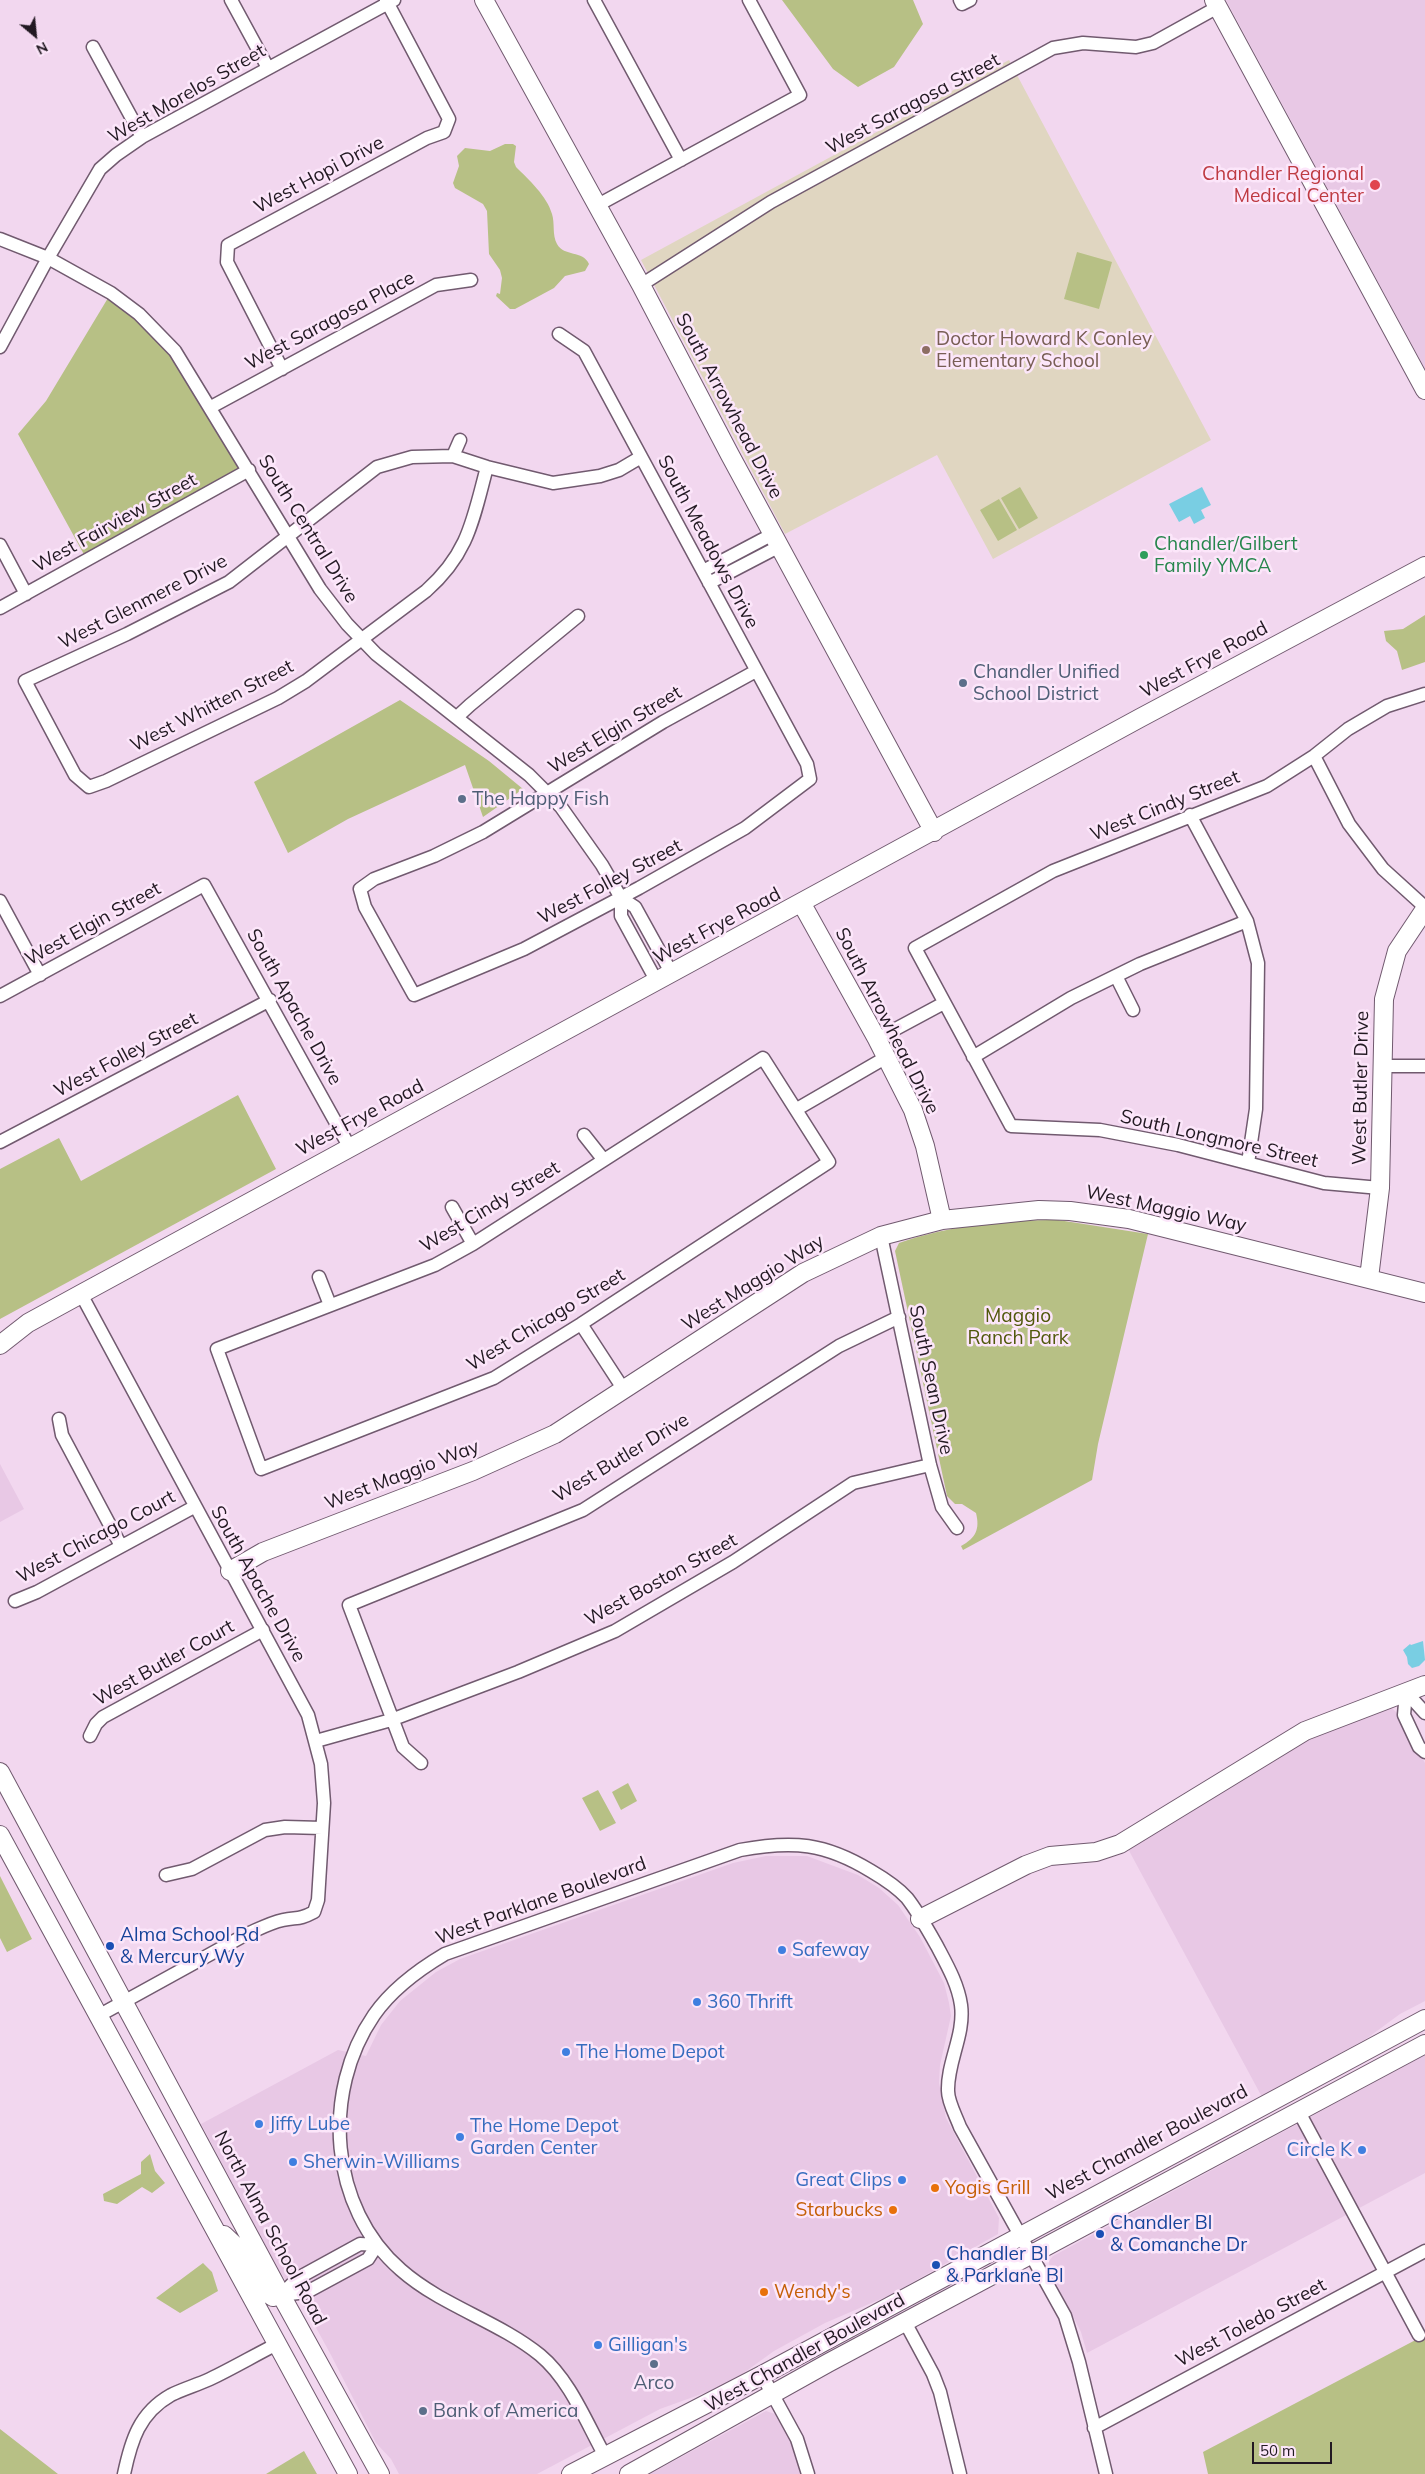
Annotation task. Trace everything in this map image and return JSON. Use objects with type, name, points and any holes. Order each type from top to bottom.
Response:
[{"type":"street","points":[[231,0],[268,68]]},
{"type":"street","name":"South Arrowhead Drive","points":[[484,0],[641,285],[934,832]]},
{"type":"street","points":[[594,0],[681,160]]},
{"type":"street","points":[[596,206],[800,95],[749,0]]},
{"type":"street","name":"West Morelos Street","points":[[0,347],[48,258],[100,169],[142,137],[389,1]]},
{"type":"street","name":"West Hopi Drive","points":[[282,369],[227,262],[228,245],[427,138],[444,132],[449,119],[389,1]]},
{"type":"street","points":[[1216,4],[1425,390]]},
{"type":"street","name":"West Saragosa Street","points":[[641,285],[771,202],[1053,48],[1083,43],[1136,47],[1153,43],[1216,4]]},
{"type":"street","points":[[93,47],[142,137]]},
{"type":"street","name":"South Central Drive","points":[[0,239],[48,258],[111,293],[138,314],[175,351],[211,406],[320,589],[360,639],[529,775],[561,807],[580,832],[621,898],[621,916],[664,978]]},
{"type":"street","name":"West Saragosa Place","points":[[211,406],[436,285],[471,280]]},
{"type":"street","name":"South Meadows Drive","points":[[559,334],[584,352],[807,764],[810,779]]},
{"type":"street","points":[[453,456],[460,440]]},
{"type":"street","name":"West Glenmere Drive","points":[[89,787],[75,775],[25,681],[127,634],[229,582],[377,467],[412,457],[453,456],[487,467],[553,483],[600,476],[619,470],[641,457]]},
{"type":"street","name":"West Whitten Street","points":[[89,787],[106,781],[278,698],[306,681],[426,591],[452,564],[468,535],[487,467]]},
{"type":"street","name":"West Fairview Street","points":[[0,608],[249,470]]},
{"type":"street","points":[[703,571],[776,540]]},
{"type":"street","points":[[709,583],[776,540]]},
{"type":"street","points":[[0,545],[26,594]]},
{"type":"street","name":"West Frye Road","points":[[0,1345],[28,1323],[81,1294],[1425,566]]},
{"type":"street","points":[[457,717],[470,704],[578,616]]},
{"type":"street","name":"West Elgin Street","points":[[414,995],[365,907],[360,889],[374,878],[434,856],[483,832],[663,722],[756,671]]},
{"type":"street","name":"West Cindy Street","points":[[915,948],[1053,871],[1267,786],[1314,756],[1348,729],[1387,706],[1425,694]]},
{"type":"street","points":[[1314,756],[1349,824],[1384,869],[1425,908]]},
{"type":"street","name":"West Folley Street","points":[[414,995],[524,949],[621,898],[745,828],[810,779]]},
{"type":"street","points":[[1190,815],[1247,921],[1258,963],[1256,1109],[1248,1163]]},
{"type":"street","name":"West Elgin Street","points":[[0,996],[204,884]]},
{"type":"street","name":"South Apache Drive","points":[[204,884],[270,1000],[350,1148]]},
{"type":"street","points":[[0,901],[40,975]]},
{"type":"street","name":"South Arrowhead Drive","points":[[802,904],[877,1039],[913,1110],[925,1146],[942,1220]]},
{"type":"street","name":"West Butler Drive","points":[[1369,1278],[1376,1237],[1380,1188],[1384,999],[1397,951],[1425,908]]},
{"type":"street","points":[[973,1057],[1071,998],[1116,976],[1247,921]]},
{"type":"street","name":"South Longmore Street","points":[[915,948],[1011,1126],[1100,1130],[1178,1145],[1324,1183],[1380,1188]]},
{"type":"street","points":[[1116,976],[1133,1010]]},
{"type":"street","name":"West Folley Street","points":[[0,1142],[270,1000]]},
{"type":"street","points":[[877,1039],[944,1003]]},
{"type":"street","name":"West Cindy Street","points":[[261,1469],[218,1349],[435,1265],[473,1244],[602,1159],[763,1058],[797,1109]]},
{"type":"street","points":[[797,1109],[885,1058]]},
{"type":"street","points":[[1383,1066],[1425,1066]]},
{"type":"street","name":"West Chicago Street","points":[[261,1469],[494,1378],[581,1324],[829,1162],[797,1109]]},
{"type":"street","points":[[584,1134],[602,1159]]},
{"type":"street","points":[[452,1207],[473,1244]]},
{"type":"street","name":"West Maggio Way","points":[[230,1571],[262,1552],[518,1452],[555,1434],[803,1273],[881,1236],[942,1220],[1015,1212],[1070,1211],[1137,1221],[1425,1293]]},
{"type":"street","name":"South Sean Drive","points":[[881,1236],[930,1465],[942,1507],[957,1528]]},
{"type":"street","points":[[319,1277],[330,1306]]},
{"type":"street","name":"South Apache Drive","points":[[81,1294],[194,1507],[308,1715],[316,1741],[324,1803],[318,1900],[314,1912],[299,1920],[284,1920],[269,1924],[245,1935],[124,2002]]},
{"type":"street","name":"West Butler Drive","points":[[391,1720],[349,1606],[583,1510],[839,1346],[899,1317]]},
{"type":"street","name":"West Frye Road","points":[[0,1329],[28,1323]]},
{"type":"street","points":[[581,1324],[624,1390]]},
{"type":"street","points":[[59,1419],[62,1435],[121,1546]]},
{"type":"street","name":"West Boston Street","points":[[316,1741],[391,1720],[518,1672],[615,1631],[733,1562],[853,1483],[930,1465]]},
{"type":"street","name":"West Chicago Court","points":[[14,1601],[37,1592],[194,1507]]},
{"type":"street","name":"West Butler Court","points":[[90,1736],[96,1724],[103,1717],[263,1630]]},
{"type":"street","points":[[920,1920],[1026,1865],[1050,1856],[1096,1852],[1120,1844],[1305,1731],[1425,1685]]},
{"type":"street","points":[[1406,1692],[1425,1712]]},
{"type":"street","points":[[1406,1692],[1404,1715],[1420,1747],[1425,1752]]},
{"type":"street","points":[[391,1720],[403,1746],[421,1762]]},
{"type":"street","name":"North Alma School Road","points":[[0,1772],[281,2295],[380,2474]]},
{"type":"street","points":[[166,1875],[192,1869],[265,1830],[285,1827],[322,1828]]},
{"type":"street","points":[[0,1835],[348,2474]]},
{"type":"street","name":"West Parklane Boulevard","points":[[605,2456],[565,2384],[540,2356],[513,2337],[443,2300],[401,2270],[377,2245],[357,2212],[348,2187],[343,2162],[340,2122],[344,2081],[350,2060],[374,2014],[388,1997],[426,1965],[464,1946],[740,1850],[765,1845],[801,1845],[830,1850],[847,1857],[886,1880],[906,1898],[953,1976],[961,2006],[959,2036],[949,2072],[948,2093],[960,2127],[1065,2316],[1079,2362],[1106,2474]]},
{"type":"street","points":[[98,2016],[124,2002]]},
{"type":"street","name":"West Chandler Boulevard","points":[[629,2474],[905,2322],[1025,2245],[1425,2019]]},
{"type":"street","name":"West Chandler Boulevard","points":[[571,2474],[762,2375],[1299,2112],[1425,2044]]},
{"type":"street","points":[[1299,2112],[1419,2335]]},
{"type":"street","points":[[212,2222],[242,2252],[264,2291],[273,2297],[307,2292],[368,2259],[377,2245]]},
{"type":"street","name":"West Toledo Street","points":[[1094,2428],[1425,2251]]},
{"type":"street","points":[[905,2322],[940,2392],[960,2474]]},
{"type":"street","points":[[124,2474],[134,2435],[151,2409],[171,2395],[201,2383],[277,2344]]},
{"type":"street","points":[[762,2375],[797,2439],[808,2474]]},
{"type":"shaded area","name":"Chandler Regional Medical Center","points":[[1226,0],[1425,0],[1425,369]]},
{"type":"shaded area","name":"Doctor Howard K Conley Elementary School","points":[[1009,60],[1211,440],[993,559],[937,455],[785,534],[641,260]]},
{"type":"shaded area","points":[[0,1464],[24,1509],[0,1522]]},
{"type":"shaded area","points":[[1392,1708],[1397,1713],[1425,1763],[1425,2001],[1400,2014],[1366,2039],[1262,2097],[1127,1847],[1309,1738]]},
{"type":"shaded area","points":[[766,1856],[807,1856],[858,1875],[879,1888],[898,1905],[920,1937],[944,1983],[951,2016],[940,2065],[939,2083],[946,2118],[999,2218],[998,2234],[890,2295],[825,2323],[774,2351],[738,2377],[718,2388],[660,2409],[537,2474],[399,2474],[391,2459],[376,2443],[308,2313],[278,2269],[201,2124],[338,2050],[366,2056],[381,2025],[400,2001],[436,1972],[460,1959],[733,1863]]},
{"type":"shaded area","points":[[1425,2055],[1425,2173],[1087,2353],[1081,2332],[1050,2272],[1049,2261],[1053,2256]]},
{"type":"shaded area","points":[[766,2411],[775,2414],[785,2428],[792,2442],[801,2474],[650,2474]]},
{"type":"green space","points":[[782,0],[913,0],[923,24],[894,67],[858,87],[833,69]]},
{"type":"green space","points":[[505,144],[516,146],[514,162],[516,167],[537,189],[550,207],[557,244],[564,251],[582,257],[589,264],[585,271],[565,276],[554,288],[515,309],[510,309],[496,296],[497,293],[500,294],[502,278],[500,270],[489,254],[487,211],[483,204],[455,188],[453,183],[459,166],[457,156],[465,148],[490,151]]},
{"type":"green space","points":[[1077,252],[1112,262],[1099,309],[1064,299]]},
{"type":"green space","points":[[111,293],[175,351],[249,470],[87,560],[18,434],[46,401]]},
{"type":"green space","points":[[1020,487],[1038,518],[1019,529],[1001,498]]},
{"type":"green space","points":[[999,499],[1017,530],[998,541],[980,510]]},
{"type":"green space","points":[[1425,615],[1425,662],[1402,670],[1397,651],[1386,641],[1384,631],[1403,629]]},
{"type":"green space","points":[[400,700],[489,761],[523,789],[483,817],[465,765],[348,819],[288,853],[254,782]]},
{"type":"green space","points":[[238,1095],[276,1169],[0,1319],[0,1169],[59,1138],[81,1181]]},
{"type":"green space","name":"Maggio Ranch Park","points":[[1058,1220],[1148,1234],[1098,1444],[1092,1480],[963,1550],[961,1546],[970,1540],[976,1532],[976,1513],[962,1504],[955,1504],[947,1496],[895,1251],[899,1243],[958,1228],[1018,1221]]},
{"type":"green space","points":[[628,1783],[637,1801],[621,1810],[612,1792]]},
{"type":"green space","points":[[598,1790],[616,1823],[600,1831],[582,1798]]},
{"type":"green space","points":[[0,1876],[32,1939],[7,1952],[0,1938]]},
{"type":"green space","points":[[150,2154],[155,2171],[165,2183],[152,2193],[142,2187],[117,2204],[104,2201],[103,2194],[141,2174],[141,2162]]},
{"type":"green space","points":[[203,2263],[212,2272],[218,2291],[180,2313],[156,2298]]},
{"type":"green space","points":[[1425,2335],[1425,2474],[1208,2474],[1203,2452]]},
{"type":"green space","points":[[0,2429],[58,2474],[0,2474]]},
{"type":"green space","points":[[304,2451],[317,2474],[266,2474]]},
{"type":"water","points":[[1202,487],[1211,505],[1201,510],[1205,518],[1194,524],[1190,516],[1179,522],[1169,504]]},
{"type":"water","points":[[1423,1641],[1425,1660],[1419,1666],[1412,1668],[1408,1664],[1403,1650],[1410,1644]]},
{"type":"place","name":"Chandler Regional Medical Center","points":[[1375,185]]},
{"type":"place","name":"Doctor Howard K Conley Elementary School","points":[[926,350]]},
{"type":"place","name":"Chandler/Gilbert Family YMCA","points":[[1144,555]]},
{"type":"place","name":"Chandler Unified School District","points":[[963,683]]},
{"type":"place","name":"The Happy Fish","points":[[462,799]]},
{"type":"place","name":"Alma School Rd & Mercury Wy","points":[[110,1946]]},
{"type":"place","name":"Safeway","points":[[782,1950]]},
{"type":"place","name":"360 Thrift","points":[[697,2002]]},
{"type":"place","name":"The Home Depot","points":[[566,2052]]},
{"type":"place","name":"Jiffy Lube","points":[[259,2124]]},
{"type":"place","name":"The Home Depot Garden Center","points":[[460,2137]]},
{"type":"place","name":"Circle K","points":[[1362,2150]]},
{"type":"place","name":"Sherwin-Williams","points":[[293,2162]]},
{"type":"place","name":"Great Clips","points":[[902,2180]]},
{"type":"place","name":"Yogis Grill","points":[[935,2188]]},
{"type":"place","name":"Starbucks","points":[[893,2210]]},
{"type":"place","name":"Chandler Bl & Comanche Dr","points":[[1100,2234]]},
{"type":"place","name":"Chandler Bl & Parklane Bl","points":[[936,2265]]},
{"type":"place","name":"Wendy's","points":[[764,2292]]},
{"type":"place","name":"Gilligan's","points":[[598,2345]]},
{"type":"place","name":"Arco","points":[[654,2364]]},
{"type":"place","name":"Bank of America","points":[[423,2411]]}]
